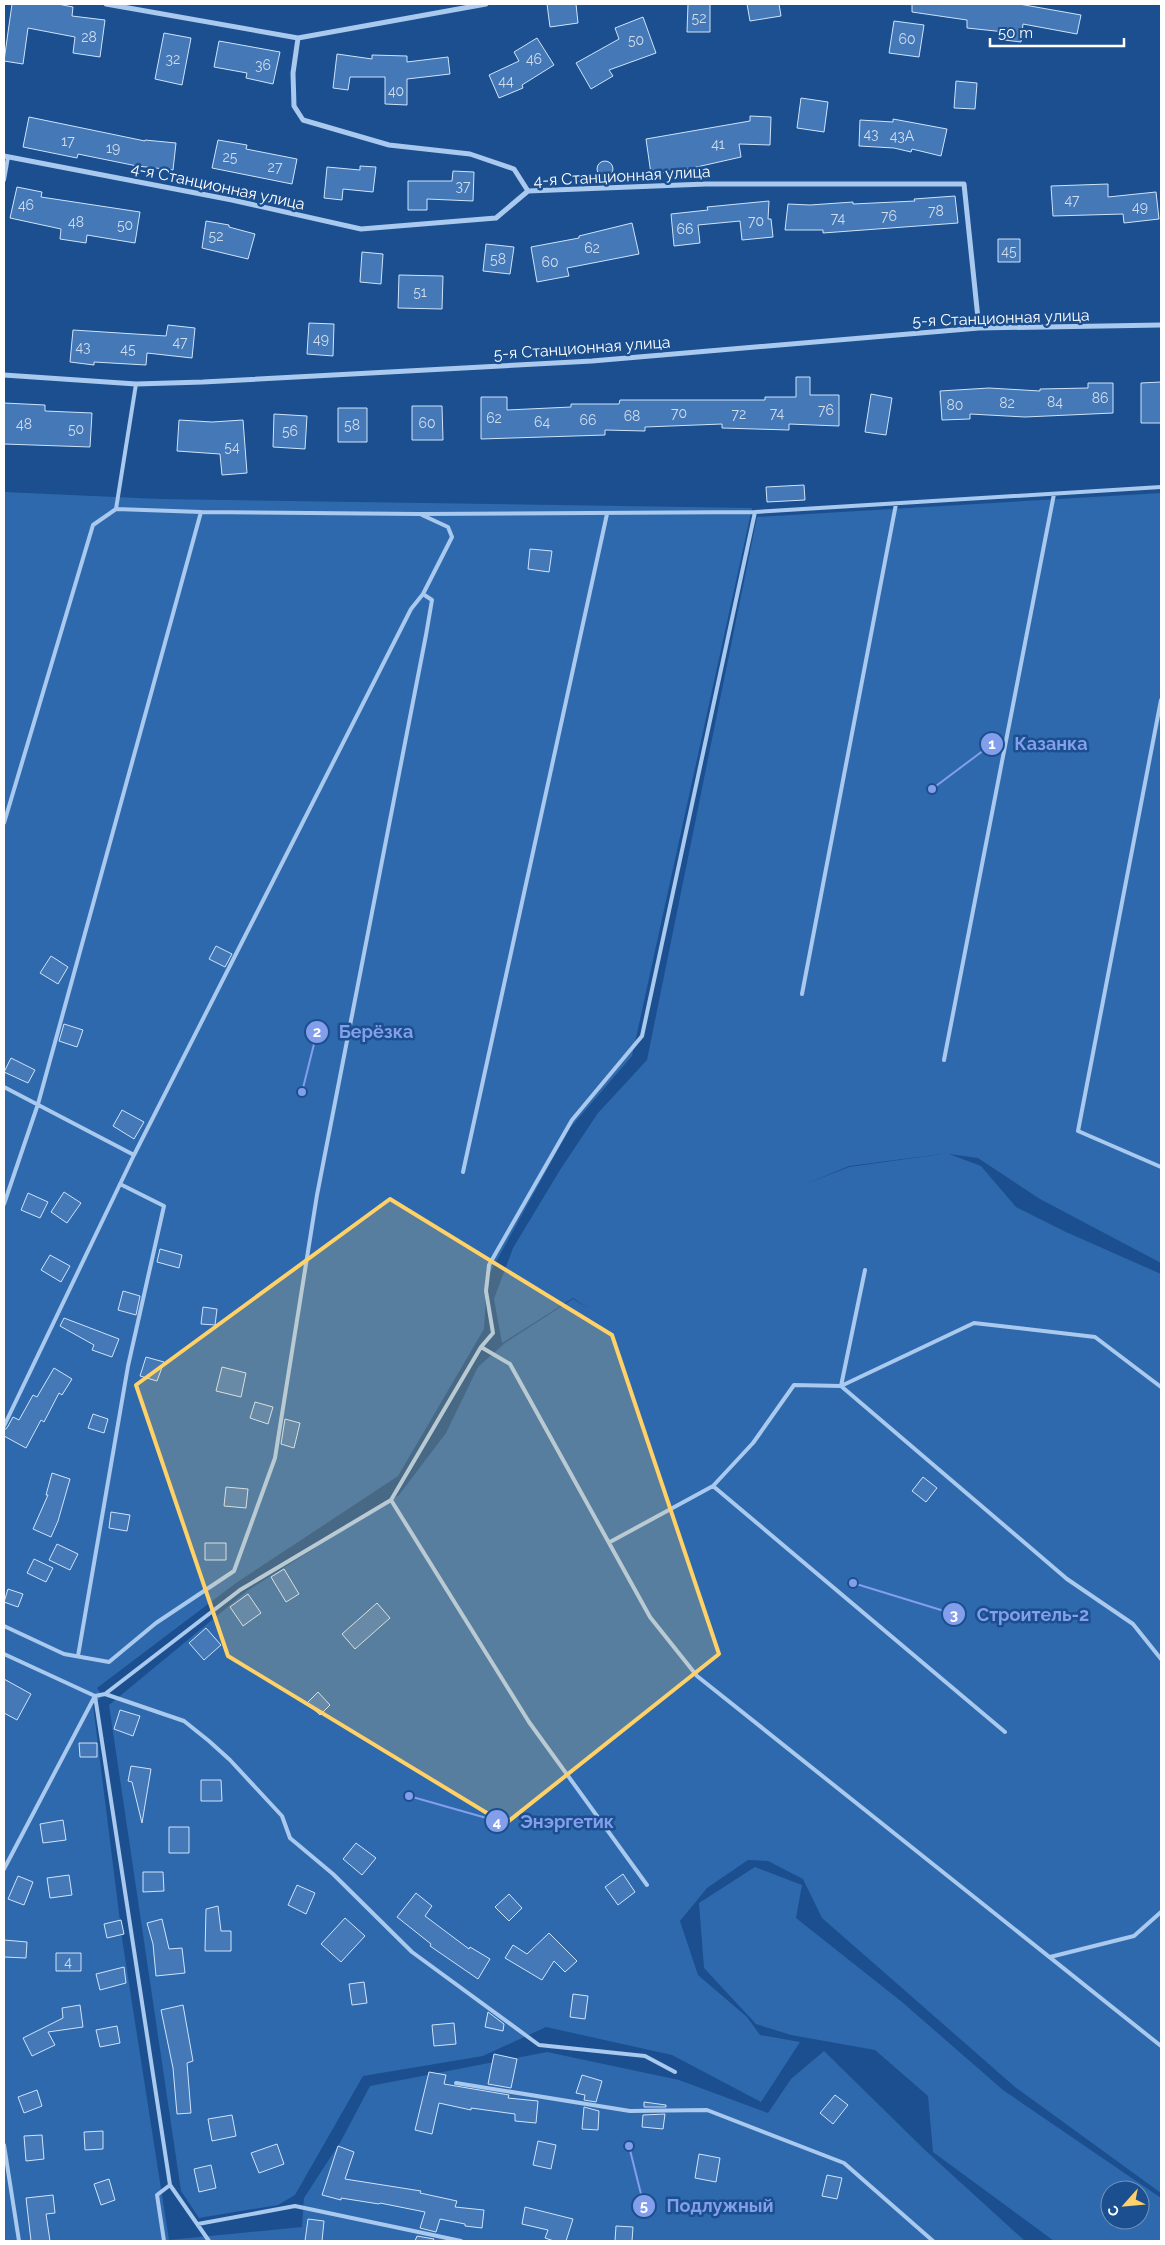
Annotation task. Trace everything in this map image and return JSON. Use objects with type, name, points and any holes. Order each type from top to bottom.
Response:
[{"type":"street","points":[[106,4],[298,38],[486,4]]},
{"type":"street","points":[[298,38],[293,73],[294,106],[303,120],[389,145],[470,154],[514,169],[528,191]]},
{"type":"street","name":"4-я Станционная улица","points":[[6,157],[232,200],[361,229],[496,218],[528,191],[706,184],[964,184],[979,328]]},
{"type":"street","name":"5-я Станционная улица","points":[[4,375],[136,384],[592,361],[979,328],[1161,325]]},
{"type":"lane","points":[[4,180],[6,157]]},
{"type":"lane","points":[[116,509],[136,384]]},
{"type":"lane","points":[[4,823],[92,525],[116,509],[201,512],[420,514],[754,512],[1161,487]]},
{"type":"lane","points":[[944,1060],[1054,494]]},
{"type":"lane","points":[[802,994],[896,504]]},
{"type":"lane","points":[[4,1204],[38,1104],[201,512]]},
{"type":"lane","points":[[4,1654],[94,1696],[105,1694],[240,1590],[391,1500],[481,1347],[493,1333],[486,1292],[489,1265],[572,1120],[642,1036],[754,512]]},
{"type":"lane","points":[[4,1426],[134,1155],[411,609],[423,594],[452,537],[448,527],[420,514]]},
{"type":"lane","points":[[463,1172],[607,514]]},
{"type":"lane","points":[[4,1626],[64,1654],[109,1662],[156,1623],[234,1571],[275,1458],[317,1195],[432,600],[423,594]]},
{"type":"lane","points":[[1161,700],[1078,1131],[1161,1167]]},
{"type":"lane","points":[[4,1087],[134,1155]]},
{"type":"lane","points":[[78,1656],[128,1366],[164,1206],[120,1184]]},
{"type":"lane","points":[[841,1386],[865,1270]]},
{"type":"lane","points":[[610,1542],[713,1486],[752,1443],[794,1384],[841,1386],[974,1323],[1095,1337],[1161,1387]]},
{"type":"lane","points":[[481,1347],[510,1364],[650,1616],[697,1676],[1161,2046]]},
{"type":"lane","points":[[841,1386],[1067,1579],[1133,1624],[1161,1659]]},
{"type":"lane","points":[[713,1486],[1005,1732]]},
{"type":"lane","points":[[391,1500],[529,1722],[647,1885]]},
{"type":"lane","points":[[105,1694],[184,1722],[209,1741],[230,1760],[282,1816],[290,1838],[334,1874],[412,1952],[539,2045],[645,2056],[675,2072]]},
{"type":"lane","points":[[4,1869],[94,1696]]},
{"type":"lane","points":[[94,1696],[170,2185],[209,2241]]},
{"type":"lane","points":[[1050,1958],[1134,1936],[1161,1912]]},
{"type":"lane","points":[[456,2083],[630,2110],[707,2110],[844,2163],[933,2241]]},
{"type":"lane","points":[[4,2145],[20,2241]]},
{"type":"lane","points":[[164,2241],[157,2195],[170,2185]]},
{"type":"lane","points":[[198,2224],[295,2206],[461,2241]]},
{"type":"highlighted area","points":[[390,1199],[612,1335],[719,1654],[505,1824],[228,1656],[136,1385]]},
{"type":"shaded area","points":[[4,492],[160,499],[752,508],[632,1056],[570,1128],[487,1278],[484,1329],[398,1476],[236,1583],[97,1688],[102,1696],[93,1705],[123,1945],[169,2240],[302,2227],[304,2198],[341,2141],[370,2086],[547,2052],[679,2080],[768,2113],[791,2079],[824,2051],[926,2151],[1025,2241],[4,2241]]},
{"type":"shaded area","points":[[1161,493],[1161,1263],[1040,1199],[978,1158],[949,1154],[981,1166],[1016,1207],[1066,1232],[1161,1274],[1161,2193],[1150,2185],[1150,2180],[1143,2180],[1015,2087],[822,1918],[803,1879],[768,1861],[748,1860],[707,1888],[680,1921],[698,1975],[747,2017],[760,2035],[800,2042],[761,2102],[672,2055],[546,2027],[483,2056],[363,2076],[295,2195],[278,2205],[199,2218],[181,2191],[109,1705],[247,1591],[399,1495],[446,1433],[478,1367],[505,1343],[573,1299],[588,1308],[573,1298],[502,1343],[494,1299],[513,1248],[560,1170],[598,1113],[647,1060],[757,517]],"holes":[[[949,1153],[849,1167],[806,1184],[849,1166]]]},
{"type":"shaded area","points":[[755,1867],[802,1885],[796,1918],[902,2002],[1003,2090],[1135,2180],[1100,2180],[1100,2230],[1150,2230],[1150,2190],[1161,2198],[1161,2241],[1054,2241],[933,2152],[928,2096],[875,2050],[791,2035],[756,2024],[704,1968],[699,1903]]},
{"type":"building","points":[[12,4],[58,4],[73,7],[72,16],[105,20],[100,57],[73,53],[75,37],[28,28],[23,64],[4,61]]},
{"type":"building","points":[[547,4],[576,4],[578,23],[550,27]]},
{"type":"building","points":[[688,4],[710,4],[710,32],[687,32]]},
{"type":"building","points":[[747,4],[779,4],[781,16],[750,21]]},
{"type":"building","points":[[912,4],[1019,4],[1081,15],[1077,34],[1023,24],[1021,42],[1004,40],[1005,32],[967,28],[967,20],[912,12]]},
{"type":"building","points":[[643,17],[656,53],[609,70],[613,76],[591,89],[576,63],[619,39],[615,28]]},
{"type":"building","points":[[894,21],[924,25],[919,57],[889,53]]},
{"type":"building","points":[[164,33],[191,38],[182,85],[155,79]]},
{"type":"building","points":[[537,38],[554,65],[522,85],[523,88],[499,98],[489,75],[519,61],[514,52]]},
{"type":"building","points":[[219,41],[280,52],[273,84],[246,78],[247,73],[214,67]]},
{"type":"building","points":[[337,54],[372,59],[372,55],[407,56],[407,62],[448,57],[450,74],[407,79],[407,105],[385,104],[385,77],[350,77],[348,90],[333,88]]},
{"type":"building","points":[[956,81],[977,83],[975,109],[954,108]]},
{"type":"building","points":[[801,98],[828,102],[824,132],[797,128]]},
{"type":"building","points":[[750,116],[771,117],[770,145],[739,144],[741,157],[679,171],[651,174],[646,139],[750,121]]},
{"type":"building","points":[[29,117],[145,141],[176,143],[173,170],[137,166],[78,154],[77,158],[23,147]]},
{"type":"building","points":[[893,119],[947,129],[941,156],[912,149],[911,152],[894,148],[859,146],[860,120],[893,122]]},
{"type":"building","points":[[218,140],[247,145],[246,149],[297,159],[292,184],[212,168]]},
{"type":"building","points":[[605,161],[611,163],[613,169],[611,175],[605,177],[599,175],[597,169],[599,163]]},
{"type":"building","points":[[360,166],[376,167],[373,192],[343,189],[342,200],[324,198],[327,167],[360,170]]},
{"type":"building","points":[[453,171],[474,172],[473,201],[427,199],[427,210],[408,210],[408,181],[452,181]]},
{"type":"building","points":[[1108,184],[1108,197],[1156,192],[1159,219],[1124,223],[1123,214],[1053,216],[1051,186]]},
{"type":"building","points":[[17,187],[42,192],[41,197],[140,212],[135,243],[87,235],[86,243],[60,239],[61,229],[10,218]]},
{"type":"building","points":[[955,196],[958,223],[823,233],[823,230],[785,230],[788,204],[810,205],[853,202],[853,204],[915,201],[914,199]]},
{"type":"building","points":[[769,201],[768,219],[771,219],[773,237],[742,240],[740,221],[698,225],[700,243],[674,246],[671,214],[708,210],[707,207]]},
{"type":"building","points":[[206,221],[229,225],[229,227],[255,234],[248,259],[202,248]]},
{"type":"building","points":[[632,223],[639,254],[567,268],[569,276],[537,282],[531,247],[579,238],[579,236]]},
{"type":"building","points":[[998,239],[1020,239],[1020,262],[998,262]]},
{"type":"building","points":[[486,244],[514,247],[510,274],[483,271]]},
{"type":"building","points":[[362,252],[383,254],[381,284],[360,282]]},
{"type":"building","points":[[399,275],[443,276],[442,309],[398,308]]},
{"type":"building","points":[[309,323],[334,324],[333,356],[307,354]]},
{"type":"building","points":[[168,325],[195,328],[192,358],[147,353],[146,365],[94,362],[94,365],[70,362],[73,330],[166,336]]},
{"type":"building","points":[[796,377],[810,377],[810,395],[839,395],[839,426],[789,424],[789,430],[722,428],[722,424],[645,427],[645,431],[605,430],[605,435],[481,439],[481,397],[507,397],[507,410],[571,407],[571,404],[619,404],[620,400],[765,400],[765,397],[796,397]]},
{"type":"building","points":[[1161,382],[1161,423],[1141,423],[1141,383]]},
{"type":"building","points":[[1088,383],[1113,383],[1113,413],[1025,417],[970,414],[970,419],[942,420],[940,391],[989,388],[1040,391],[1040,389],[1088,388]]},
{"type":"building","points":[[871,394],[892,398],[886,435],[865,432]]},
{"type":"building","points":[[4,403],[45,405],[45,411],[92,413],[90,447],[4,444]]},
{"type":"building","points":[[412,406],[442,406],[443,440],[412,440]]},
{"type":"building","points":[[338,408],[367,408],[367,442],[338,442]]},
{"type":"building","points":[[274,414],[307,416],[305,449],[273,447]]},
{"type":"building","points":[[179,420],[212,422],[243,420],[247,473],[222,475],[220,454],[177,451]]},
{"type":"building","points":[[804,485],[805,500],[767,502],[766,487]]},
{"type":"building","points":[[530,549],[552,551],[549,572],[528,569]]},
{"type":"building","points":[[216,946],[232,954],[225,967],[209,959]]},
{"type":"building","points":[[51,956],[68,967],[58,984],[40,973]]},
{"type":"building","points":[[64,1024],[83,1030],[77,1047],[59,1041]]},
{"type":"building","points":[[11,1058],[35,1070],[28,1083],[4,1072]]},
{"type":"building","points":[[122,1110],[144,1122],[134,1139],[113,1126]]},
{"type":"building","points":[[64,1192],[81,1203],[67,1223],[51,1212]]},
{"type":"building","points":[[28,1193],[48,1202],[40,1218],[21,1210]]},
{"type":"building","points":[[160,1249],[182,1255],[179,1268],[157,1262]]},
{"type":"building","points":[[50,1255],[70,1266],[61,1282],[41,1270]]},
{"type":"building","points":[[123,1291],[140,1296],[136,1315],[118,1310]]},
{"type":"building","points":[[203,1307],[217,1309],[215,1325],[201,1324]]},
{"type":"building","points":[[64,1318],[119,1339],[112,1357],[92,1350],[94,1345],[60,1326]]},
{"type":"building","points":[[146,1357],[164,1362],[157,1381],[140,1376]]},
{"type":"building","points":[[222,1367],[246,1373],[241,1397],[216,1391]]},
{"type":"building","points":[[54,1368],[72,1379],[62,1395],[59,1393],[44,1422],[41,1420],[26,1448],[4,1436],[4,1430],[13,1417],[19,1420],[33,1395],[37,1397]]},
{"type":"building","points":[[255,1402],[273,1407],[268,1424],[250,1418]]},
{"type":"building","points":[[93,1414],[108,1419],[104,1433],[88,1428]]},
{"type":"building","points":[[285,1419],[300,1423],[294,1448],[281,1444]]},
{"type":"building","points":[[52,1473],[70,1479],[58,1521],[51,1537],[33,1529],[48,1495],[46,1495]]},
{"type":"building","points":[[923,1477],[937,1488],[926,1502],[912,1491]]},
{"type":"building","points":[[226,1487],[248,1489],[246,1508],[224,1506]]},
{"type":"building","points":[[111,1512],[130,1515],[127,1531],[109,1528]]},
{"type":"building","points":[[205,1543],[226,1543],[226,1560],[205,1560]]},
{"type":"building","points":[[57,1544],[78,1554],[70,1570],[49,1560]]},
{"type":"building","points":[[34,1559],[53,1568],[46,1582],[27,1573]]},
{"type":"building","points":[[284,1569],[299,1594],[286,1602],[271,1577]]},
{"type":"building","points":[[8,1589],[23,1594],[18,1607],[4,1602]]},
{"type":"building","points":[[248,1594],[261,1613],[243,1626],[230,1607]]},
{"type":"building","points":[[377,1603],[390,1618],[355,1649],[342,1634]]},
{"type":"building","points":[[206,1628],[221,1645],[204,1660],[189,1643]]},
{"type":"building","points":[[4,1679],[31,1694],[17,1720],[4,1713]]},
{"type":"building","points":[[318,1692],[330,1705],[320,1715],[307,1703]]},
{"type":"building","points":[[120,1710],[140,1716],[133,1736],[114,1729]]},
{"type":"building","points":[[79,1743],[97,1743],[97,1757],[80,1757]]},
{"type":"building","points":[[131,1766],[151,1769],[142,1823],[132,1782],[128,1781]]},
{"type":"building","points":[[201,1780],[221,1780],[222,1801],[201,1801]]},
{"type":"building","points":[[63,1820],[66,1840],[43,1843],[40,1824]]},
{"type":"building","points":[[169,1827],[189,1827],[189,1853],[169,1853]]},
{"type":"building","points":[[356,1843],[376,1858],[362,1875],[343,1859]]},
{"type":"building","points":[[143,1872],[163,1872],[164,1891],[143,1892]]},
{"type":"building","points":[[623,1874],[635,1892],[618,1905],[605,1887]]},
{"type":"building","points":[[69,1875],[72,1895],[50,1898],[47,1878]]},
{"type":"building","points":[[18,1876],[33,1882],[24,1905],[8,1899]]},
{"type":"building","points":[[297,1885],[315,1893],[306,1914],[288,1905]]},
{"type":"building","points":[[416,1893],[432,1906],[425,1916],[469,1949],[470,1947],[490,1959],[478,1979],[430,1946],[431,1944],[397,1917]]},
{"type":"building","points":[[509,1894],[522,1908],[509,1921],[495,1907]]},
{"type":"building","points":[[218,1906],[221,1931],[231,1931],[231,1951],[205,1951],[206,1909]]},
{"type":"building","points":[[345,1918],[365,1936],[341,1962],[321,1944]]},
{"type":"building","points":[[162,1919],[169,1949],[182,1948],[185,1973],[156,1976],[153,1944],[147,1923]]},
{"type":"building","points":[[121,1920],[124,1934],[107,1938],[104,1924]]},
{"type":"building","points":[[549,1933],[577,1961],[565,1972],[554,1961],[542,1980],[505,1958],[513,1945],[527,1954]]},
{"type":"building","points":[[4,1940],[27,1942],[26,1958],[4,1957]]},
{"type":"building","points":[[56,1953],[81,1953],[81,1971],[56,1971]]},
{"type":"building","points":[[124,1967],[126,1983],[100,1990],[96,1974]]},
{"type":"building","points":[[364,1982],[367,2003],[352,2005],[349,1984]]},
{"type":"building","points":[[573,1994],[588,1996],[585,2019],[570,2017]]},
{"type":"building","points":[[80,2005],[83,2027],[48,2032],[55,2045],[32,2056],[23,2038],[63,2018],[62,2008]]},
{"type":"building","points":[[183,2005],[193,2061],[187,2063],[191,2113],[177,2114],[173,2068],[161,2010]]},
{"type":"building","points":[[488,2012],[504,2024],[503,2031],[485,2027]]},
{"type":"building","points":[[454,2023],[456,2044],[434,2046],[432,2025]]},
{"type":"building","points":[[117,2026],[120,2043],[100,2047],[96,2030]]},
{"type":"building","points":[[494,2054],[517,2059],[511,2088],[488,2084]]},
{"type":"building","points":[[429,2072],[446,2075],[444,2084],[509,2095],[508,2098],[538,2101],[536,2123],[515,2121],[515,2114],[471,2108],[471,2110],[439,2103],[432,2134],[415,2130]]},
{"type":"building","points":[[582,2075],[602,2081],[596,2102],[584,2100],[585,2095],[576,2093]]},
{"type":"building","points":[[37,2090],[42,2106],[24,2113],[18,2097]]},
{"type":"building","points":[[835,2095],[848,2105],[833,2124],[820,2113]]},
{"type":"building","points":[[644,2102],[666,2105],[666,2107],[644,2107]]},
{"type":"building","points":[[584,2107],[599,2111],[598,2130],[582,2129]]},
{"type":"building","points":[[665,2114],[663,2129],[642,2127],[643,2115]]},
{"type":"building","points":[[232,2115],[236,2136],[212,2141],[208,2119]]},
{"type":"building","points":[[103,2131],[103,2149],[85,2150],[84,2132]]},
{"type":"building","points":[[42,2135],[44,2159],[26,2161],[24,2136]]},
{"type":"building","points":[[538,2141],[556,2145],[551,2169],[533,2165]]},
{"type":"building","points":[[277,2144],[284,2164],[259,2173],[251,2153]]},
{"type":"building","points":[[338,2146],[354,2152],[345,2179],[421,2191],[420,2193],[457,2201],[455,2207],[484,2210],[482,2228],[465,2226],[465,2224],[440,2219],[436,2232],[420,2228],[425,2212],[380,2203],[341,2198],[341,2200],[322,2195]]},
{"type":"building","points":[[699,2154],[720,2158],[716,2182],[695,2178]]},
{"type":"building","points":[[211,2165],[216,2188],[199,2192],[194,2169]]},
{"type":"building","points":[[827,2175],[842,2178],[837,2199],[822,2196]]},
{"type":"building","points":[[109,2179],[115,2200],[101,2205],[94,2184]]},
{"type":"building","points":[[53,2195],[55,2213],[46,2214],[50,2241],[31,2241],[26,2198]]},
{"type":"building","points":[[525,2207],[573,2219],[566,2241],[554,2241],[545,2238],[548,2230],[522,2224]]},
{"type":"building","points":[[308,2219],[324,2221],[322,2241],[305,2241]]},
{"type":"building","points":[[616,2226],[633,2227],[632,2241],[615,2241]]},
{"type":"building","points":[[417,2236],[434,2239],[433,2241],[415,2241]]},
{"type":"place","name":"Казанка","points":[[932,789]]},
{"type":"place","name":"Берёзка","points":[[302,1092]]},
{"type":"place","name":"Строитель-2","points":[[853,1583]]},
{"type":"place","name":"Энэргетик","points":[[409,1796]]},
{"type":"place","name":"Подлужный","points":[[629,2146]]}]
